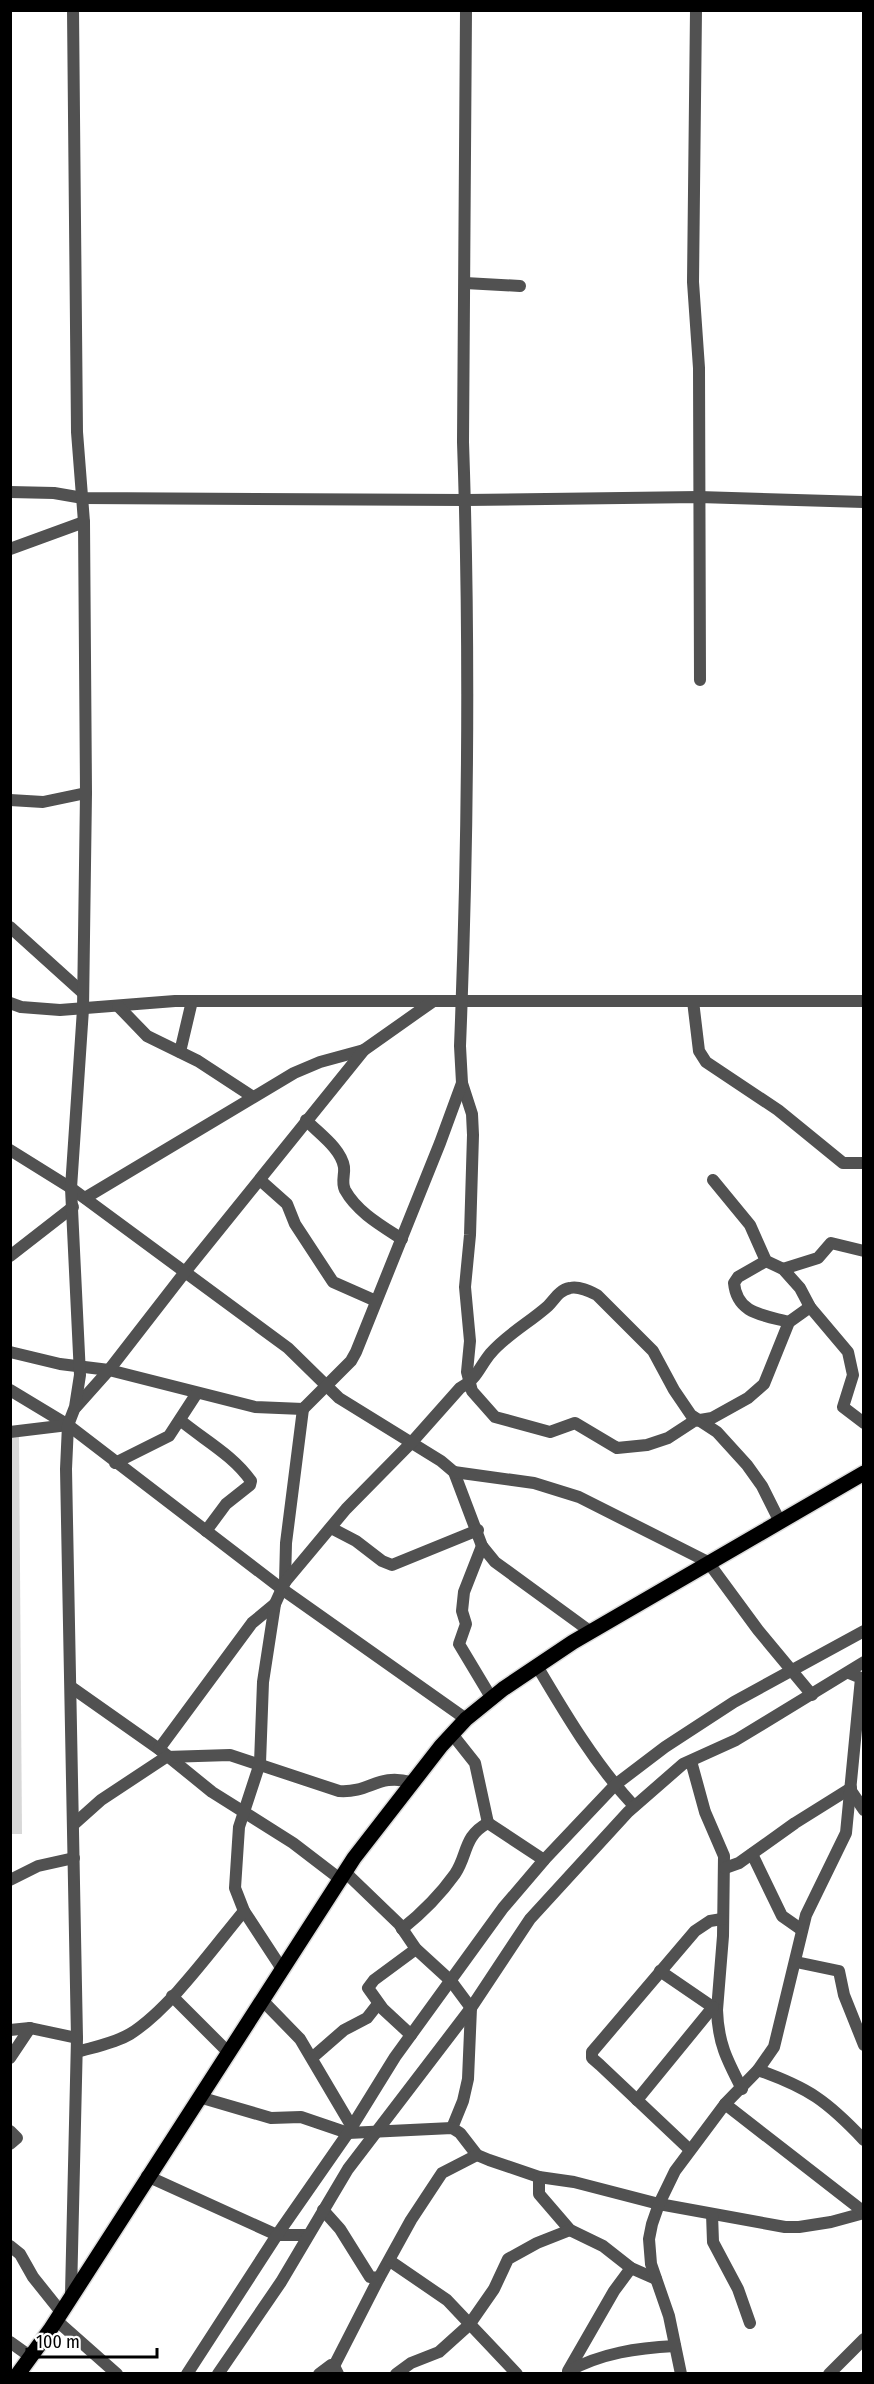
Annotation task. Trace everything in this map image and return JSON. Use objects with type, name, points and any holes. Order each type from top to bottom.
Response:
[{"type":"main road","points":[[18,2373],[58,2316],[342,1876],[411,1782],[466,1719],[537,1666],[591,1632],[779,1520],[864,1473]]},
{"type":"street","points":[[66,10],[71,24]]},
{"type":"street","points":[[71,2294],[77,2038],[66,1469],[68,1425],[75,1407],[80,1367],[71,1188],[83,1009],[86,793],[84,522],[77,432],[71,24],[73,10]]},
{"type":"street","points":[[466,10],[463,442],[466,500],[468,739],[462,1083],[472,1114],[473,1135],[470,1235],[465,1287],[470,1341],[467,1372],[472,1392],[495,1417],[549,1432],[575,1423],[617,1448],[648,1445],[668,1438],[701,1419],[721,1414],[764,1384],[789,1322],[810,1307]]},
{"type":"street","points":[[696,10],[693,282],[699,368],[700,680]]},
{"type":"street","points":[[465,283],[520,286]]},
{"type":"street","points":[[10,492],[54,493],[83,498],[466,500],[699,497],[864,502]]},
{"type":"street","points":[[10,549],[84,522]]},
{"type":"street","points":[[10,800],[43,802],[86,793]]},
{"type":"street","points":[[10,927],[82,992]]},
{"type":"street","points":[[14,1007],[83,1009],[192,1001],[864,1001]]},
{"type":"street","points":[[180,1053],[192,1001]]},
{"type":"street","points":[[693,1001],[699,1051],[706,1062],[778,1110],[843,1163],[864,1163]]},
{"type":"street","points":[[75,1407],[110,1370],[185,1272],[364,1050],[432,1002]]},
{"type":"street","points":[[118,1006],[147,1036],[253,1097]]},
{"type":"street","points":[[85,1198],[253,1097],[320,1062],[364,1050]]},
{"type":"street","points":[[284,1586],[286,1543],[303,1409],[351,1361],[402,1239],[462,1083]]},
{"type":"street","points":[[306,1120],[333,1146],[342,1162],[345,1189],[352,1199],[370,1217],[402,1239]]},
{"type":"street","points":[[10,1150],[71,1188],[288,1348],[312,1370],[324,1387],[375,1422],[412,1442],[454,1472],[534,1483],[579,1497],[708,1562],[758,1630],[812,1695]]},
{"type":"street","points":[[260,1180],[287,1204],[296,1224],[333,1282],[376,1301]]},
{"type":"street","points":[[713,1180],[750,1225],[766,1261],[783,1269],[800,1288],[810,1307],[848,1352],[853,1375],[843,1407],[864,1423]]},
{"type":"street","points":[[10,1256],[73,1207]]},
{"type":"street","points":[[783,1269],[818,1258],[831,1243],[864,1251]]},
{"type":"street","points":[[766,1261],[738,1277],[734,1283],[735,1293],[739,1302],[752,1312],[789,1322]]},
{"type":"street","points":[[282,1969],[244,1911],[235,1888],[235,1856],[244,1811],[260,1763],[263,1682],[275,1604],[284,1586],[331,1528],[379,1473],[412,1442],[460,1388],[470,1384],[489,1355],[507,1337],[548,1306],[558,1294],[570,1288],[586,1289],[610,1306],[653,1351],[681,1402],[691,1415],[701,1419],[747,1465],[762,1486],[779,1520]]},
{"type":"street","points":[[10,1352],[80,1367],[110,1370],[255,1407],[303,1409]]},
{"type":"street","points":[[10,1390],[68,1425],[206,1531],[466,1719]]},
{"type":"street","points":[[115,1463],[169,1436],[197,1393]]},
{"type":"street","points":[[180,1420],[207,1443],[227,1454],[251,1481],[250,1485],[226,1504],[206,1531]]},
{"type":"street","points":[[10,1432],[68,1425]]},
{"type":"street","points":[[454,1472],[478,1530],[482,1546],[495,1562],[591,1632]]},
{"type":"street","points":[[331,1528],[356,1541],[382,1561],[392,1565],[478,1530]]},
{"type":"street","points":[[482,1546],[464,1592],[462,1611],[466,1624],[459,1644],[492,1699]]},
{"type":"street","points":[[73,1825],[101,1800],[163,1753],[252,1623],[275,1604]]},
{"type":"street","points":[[187,2373],[411,2035],[503,1908],[544,1860],[615,1785],[664,1746],[792,1669],[864,1631]]},
{"type":"street","points":[[218,2373],[280,2282],[307,2235],[375,2132],[471,2008],[519,1932],[656,1785],[691,1761],[736,1740],[864,1662]]},
{"type":"street","points":[[537,1666],[584,1742],[615,1785],[634,1806]]},
{"type":"street","points":[[681,2373],[669,2316],[651,2264],[650,2240],[659,2204],[668,2183],[725,2104],[742,2089],[774,2047],[780,2013],[796,1962],[802,1930],[815,1896],[846,1833],[862,1678],[849,1673]]},
{"type":"street","points":[[71,1687],[163,1753],[212,1792],[342,1876],[402,1929],[416,1949],[452,1981],[471,2008],[468,2079],[463,2101],[452,2128]]},
{"type":"street","points":[[452,1734],[475,1762],[488,1823],[544,1860]]},
{"type":"street","points":[[163,1753],[230,1755],[260,1763],[339,1791],[354,1792],[388,1778],[411,1782]]},
{"type":"street","points":[[691,1761],[705,1812],[724,1856],[715,2008],[718,2034],[726,2058],[742,2089]]},
{"type":"street","points":[[851,1790],[864,1810]]},
{"type":"street","points":[[725,1868],[752,1854],[795,1823],[851,1790]]},
{"type":"street","points":[[402,1929],[436,1898],[460,1867],[469,1841],[488,1823]]},
{"type":"street","points":[[752,1854],[782,1916],[802,1930]]},
{"type":"street","points":[[10,1880],[38,1866],[74,1858]]},
{"type":"street","points":[[77,2052],[129,2034],[172,1996],[244,1911]]},
{"type":"street","points":[[690,2150],[592,2058],[592,2052],[695,1931],[710,1921],[722,1919]]},
{"type":"street","points":[[411,2035],[378,2004],[368,1988],[374,1980],[416,1949]]},
{"type":"street","points":[[796,1962],[839,1971],[844,1995],[864,2046]]},
{"type":"street","points":[[660,1971],[715,2008]]},
{"type":"street","points":[[172,1996],[228,2052]]},
{"type":"street","points":[[262,2000],[292,2028],[313,2058],[350,2130]]},
{"type":"street","points":[[313,2058],[344,2030],[368,2018],[378,2004]]},
{"type":"street","points":[[637,2100],[715,2008]]},
{"type":"street","points":[[10,2030],[30,2028],[77,2038]]},
{"type":"street","points":[[10,2058],[30,2028]]},
{"type":"street","points":[[758,2070],[808,2090],[826,2103],[864,2140]]},
{"type":"street","points":[[199,2097],[271,2118],[301,2117],[350,2130],[375,2132],[452,2128],[460,2133],[477,2155],[539,2176],[712,2214],[799,2227],[864,2212]]},
{"type":"street","points":[[725,2104],[864,2212]]},
{"type":"street","points":[[10,2131],[17,2138],[10,2144]]},
{"type":"street","points":[[319,2373],[326,2366],[336,2370],[379,2278],[411,2220],[442,2173],[477,2155]]},
{"type":"street","points":[[147,2176],[277,2235],[307,2235]]},
{"type":"street","points":[[539,2176],[538,2194],[570,2230],[603,2246],[632,2268],[656,2279]]},
{"type":"street","points":[[323,2210],[340,2229],[370,2277],[379,2278]]},
{"type":"street","points":[[712,2214],[712,2242],[738,2289],[750,2323]]},
{"type":"street","points":[[396,2373],[411,2362],[440,2352],[469,2325],[494,2289],[508,2259],[537,2243],[570,2230]]},
{"type":"street","points":[[10,2246],[20,2254],[58,2316],[117,2373]]},
{"type":"street","points":[[390,2261],[447,2301],[517,2373]]},
{"type":"street","points":[[567,2372],[614,2290],[632,2268]]},
{"type":"street","points":[[830,2373],[864,2339]]},
{"type":"street","points":[[10,2342],[31,2357]]},
{"type":"street","points":[[567,2372],[606,2355],[643,2348],[675,2346]]},
{"type":"shaded area","points":[[19,1435],[22,1834],[10,1834],[10,1436]]}]
